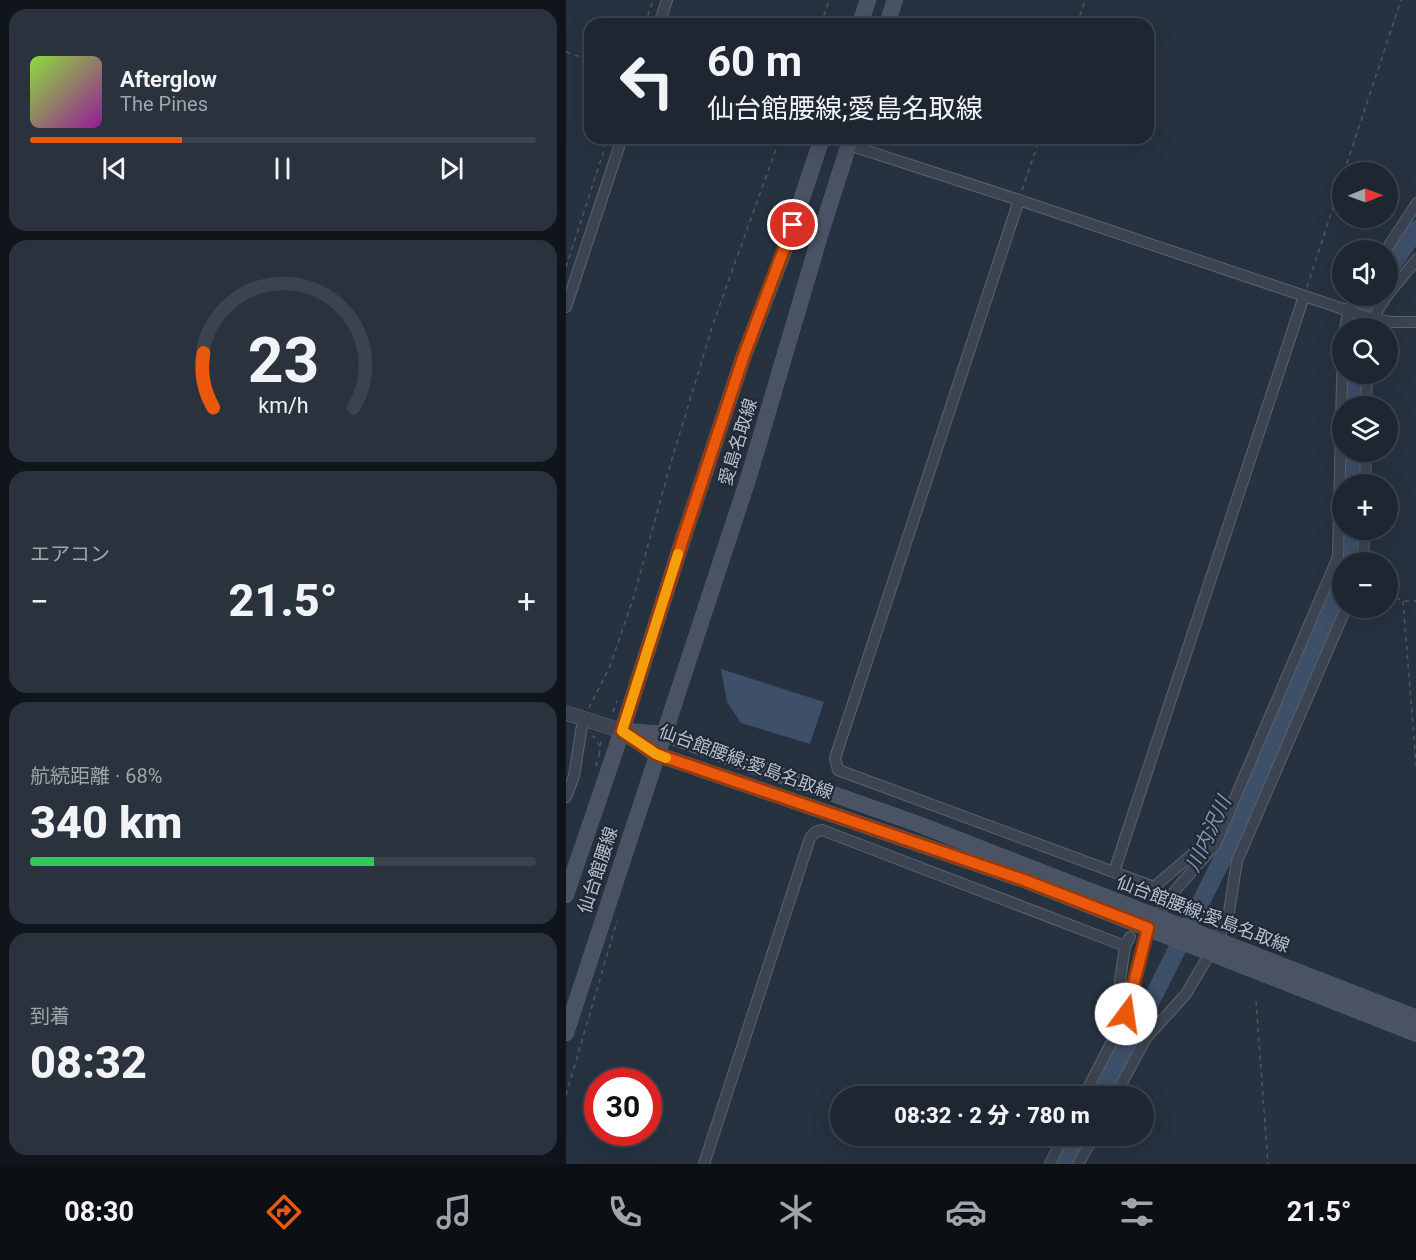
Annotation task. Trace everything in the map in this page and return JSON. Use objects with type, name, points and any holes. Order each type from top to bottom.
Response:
[{"type":"main road","points":[[862,18],[868,0]]},
{"type":"main road","points":[[889,18],[895,0]]},
{"type":"main road","name":"愛島名取線","points":[[622,731],[743,358],[786,246],[820,144]]},
{"type":"main road","name":"愛島名取線","points":[[656,754],[749,477],[821,232],[854,144]]},
{"type":"main road","name":"仙台館腰線;愛島名取線","points":[[622,731],[663,734],[918,824],[1416,1034]]},
{"type":"main road","name":"仙台館腰線;愛島名取線","points":[[622,731],[656,754],[1159,925]]},
{"type":"main road","name":"仙台館腰線","points":[[566,895],[622,731]]},
{"type":"main road","name":"仙台館腰線","points":[[566,1033],[656,754]]},
{"type":"main road","name":"仙台館腰線;愛島名取線","points":[[1208,945],[1416,1018]]},
{"type":"street","points":[[661,18],[667,0]]},
{"type":"street","points":[[566,307],[620,144]]},
{"type":"street","points":[[857,144],[1304,296],[1352,310],[1365,318]]},
{"type":"street","points":[[1019,200],[835,758],[838,770],[1114,872],[1153,891],[1201,844],[1215,845]]},
{"type":"street","points":[[1392,240],[1416,203]]},
{"type":"street","points":[[1374,318],[1416,259]]},
{"type":"street","points":[[1114,872],[1304,296]]},
{"type":"street","points":[[1349,318],[1353,306]]},
{"type":"street","points":[[1398,322],[1416,322]]},
{"type":"street","points":[[1089,1086],[1126,1014],[1159,925],[1164,903],[1215,845],[1338,557],[1342,384]]},
{"type":"street","points":[[1120,1086],[1146,1038],[1186,994],[1208,945],[1228,918],[1237,861],[1342,618]]},
{"type":"street","points":[[566,713],[622,731]]},
{"type":"street","points":[[566,797],[574,776],[583,719]]},
{"type":"street","points":[[704,1164],[810,838],[815,832],[822,830],[1128,942],[1116,1009],[1126,1014]]},
{"type":"street","points":[[1050,1164],[1059,1146]]},
{"type":"street","points":[[1078,1164],[1088,1146]]},
{"type":"path","points":[[647,18],[653,0]]},
{"type":"path","points":[[823,18],[829,0]]},
{"type":"path","points":[[1079,18],[1085,0]]},
{"type":"path","points":[[1347,162],[1401,0]]},
{"type":"path","points":[[566,52],[584,58]]},
{"type":"path","points":[[566,267],[606,144]]},
{"type":"path","points":[[583,719],[610,666],[633,599],[671,462],[714,321],[778,144]]},
{"type":"path","points":[[1019,200],[1038,144]]},
{"type":"path","points":[[1304,296],[1332,211]]},
{"type":"path","points":[[1398,599],[1416,601]]},
{"type":"path","points":[[1403,601],[1416,776]]},
{"type":"path","points":[[601,741],[599,756],[604,758]]},
{"type":"path","points":[[566,1095],[619,914]]},
{"type":"path","points":[[1256,1001],[1268,1164]]},
{"type":"water","points":[[721,669],[824,702],[810,744],[741,723],[727,702]]},
{"type":"waterway","name":"川内沢川","points":[[1398,257],[1417,229]]},
{"type":"waterway","name":"川内沢川","points":[[1359,318],[1366,306]]},
{"type":"waterway","name":"川内沢川","points":[[1354,384],[1354,396]]},
{"type":"waterway","name":"川内沢川","points":[[1352,474],[1353,462]]},
{"type":"waterway","name":"川内沢川","points":[[1350,540],[1350,552]]},
{"type":"waterway","name":"川内沢川","points":[[1106,1086],[1230,844],[1332,608]]},
{"type":"waterway","name":"川内沢川","points":[[1065,1164],[1075,1146]]},
{"type":"tunnel","points":[[846,144],[855,147]]},
{"type":"slow traffic","points":[[666,758],[656,754],[622,731],[678,554]]},
{"type":"route","points":[[793,225],[743,358],[622,731],[656,754],[1024,880],[1148,928],[1126,1014]]}]
